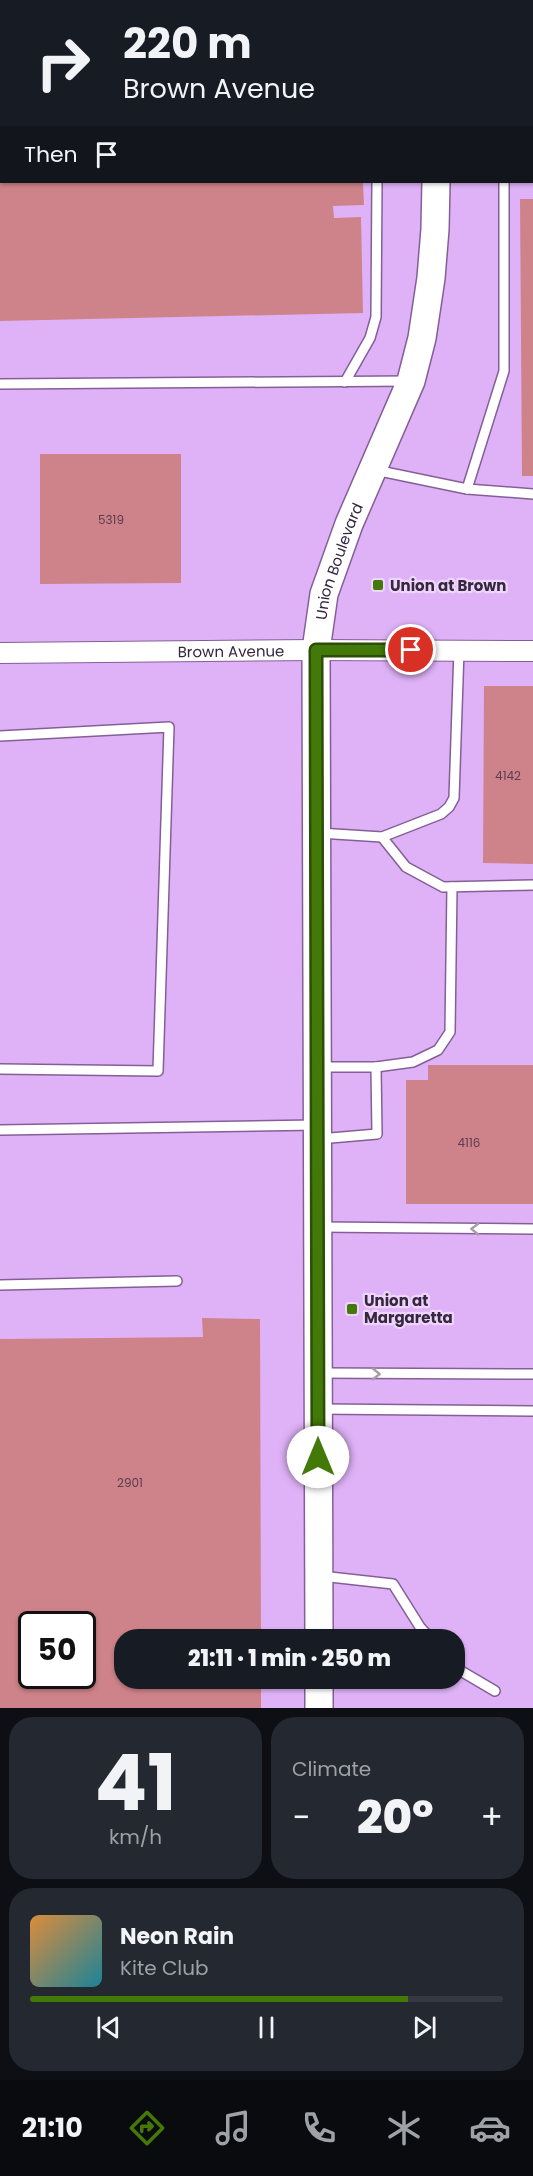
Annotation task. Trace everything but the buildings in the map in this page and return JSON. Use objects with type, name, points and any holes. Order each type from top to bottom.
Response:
[{"type":"main road","name":"Union Boulevard","points":[[319,1629],[316,650],[324,594],[349,524],[411,381],[422,338],[431,278],[435,230],[435,183]]},
{"type":"main road","points":[[319,1689],[319,1708]]},
{"type":"street","name":"Brown Avenue","points":[[0,652],[533,651]]},
{"type":"lane","points":[[345,382],[370,338],[376,317],[376,183]]},
{"type":"lane","points":[[467,489],[504,371],[504,183]]},
{"type":"lane","points":[[0,384],[411,381]]},
{"type":"lane","points":[[373,469],[467,489],[533,494]]},
{"type":"lane","points":[[316,833],[382,837],[441,814],[449,807],[454,798],[459,650]]},
{"type":"lane","points":[[0,736],[169,727],[158,1071],[0,1069]]},
{"type":"lane","points":[[382,837],[406,867],[443,887],[533,885]]},
{"type":"lane","points":[[317,1067],[376,1067],[413,1062],[438,1050],[450,1032],[452,886]]},
{"type":"lane","points":[[0,1130],[377,1134],[376,1067]]},
{"type":"lane","points":[[317,1227],[533,1229]]},
{"type":"lane","points":[[0,1285],[177,1281]]},
{"type":"lane","points":[[318,1372],[533,1374]]},
{"type":"lane","points":[[318,1409],[533,1411]]},
{"type":"lane","points":[[318,1576],[393,1584],[422,1629]]},
{"type":"lane","points":[[465,1673],[495,1691]]},
{"type":"shaded area","points":[[0,183],[533,183],[533,1708],[0,1708]]},
{"type":"place","name":"Union at Brown","points":[[378,585]]},
{"type":"place","name":"Union at Margaretta","points":[[352,1309]]},
{"type":"route","points":[[318,1457],[316,650],[411,650]]}]
